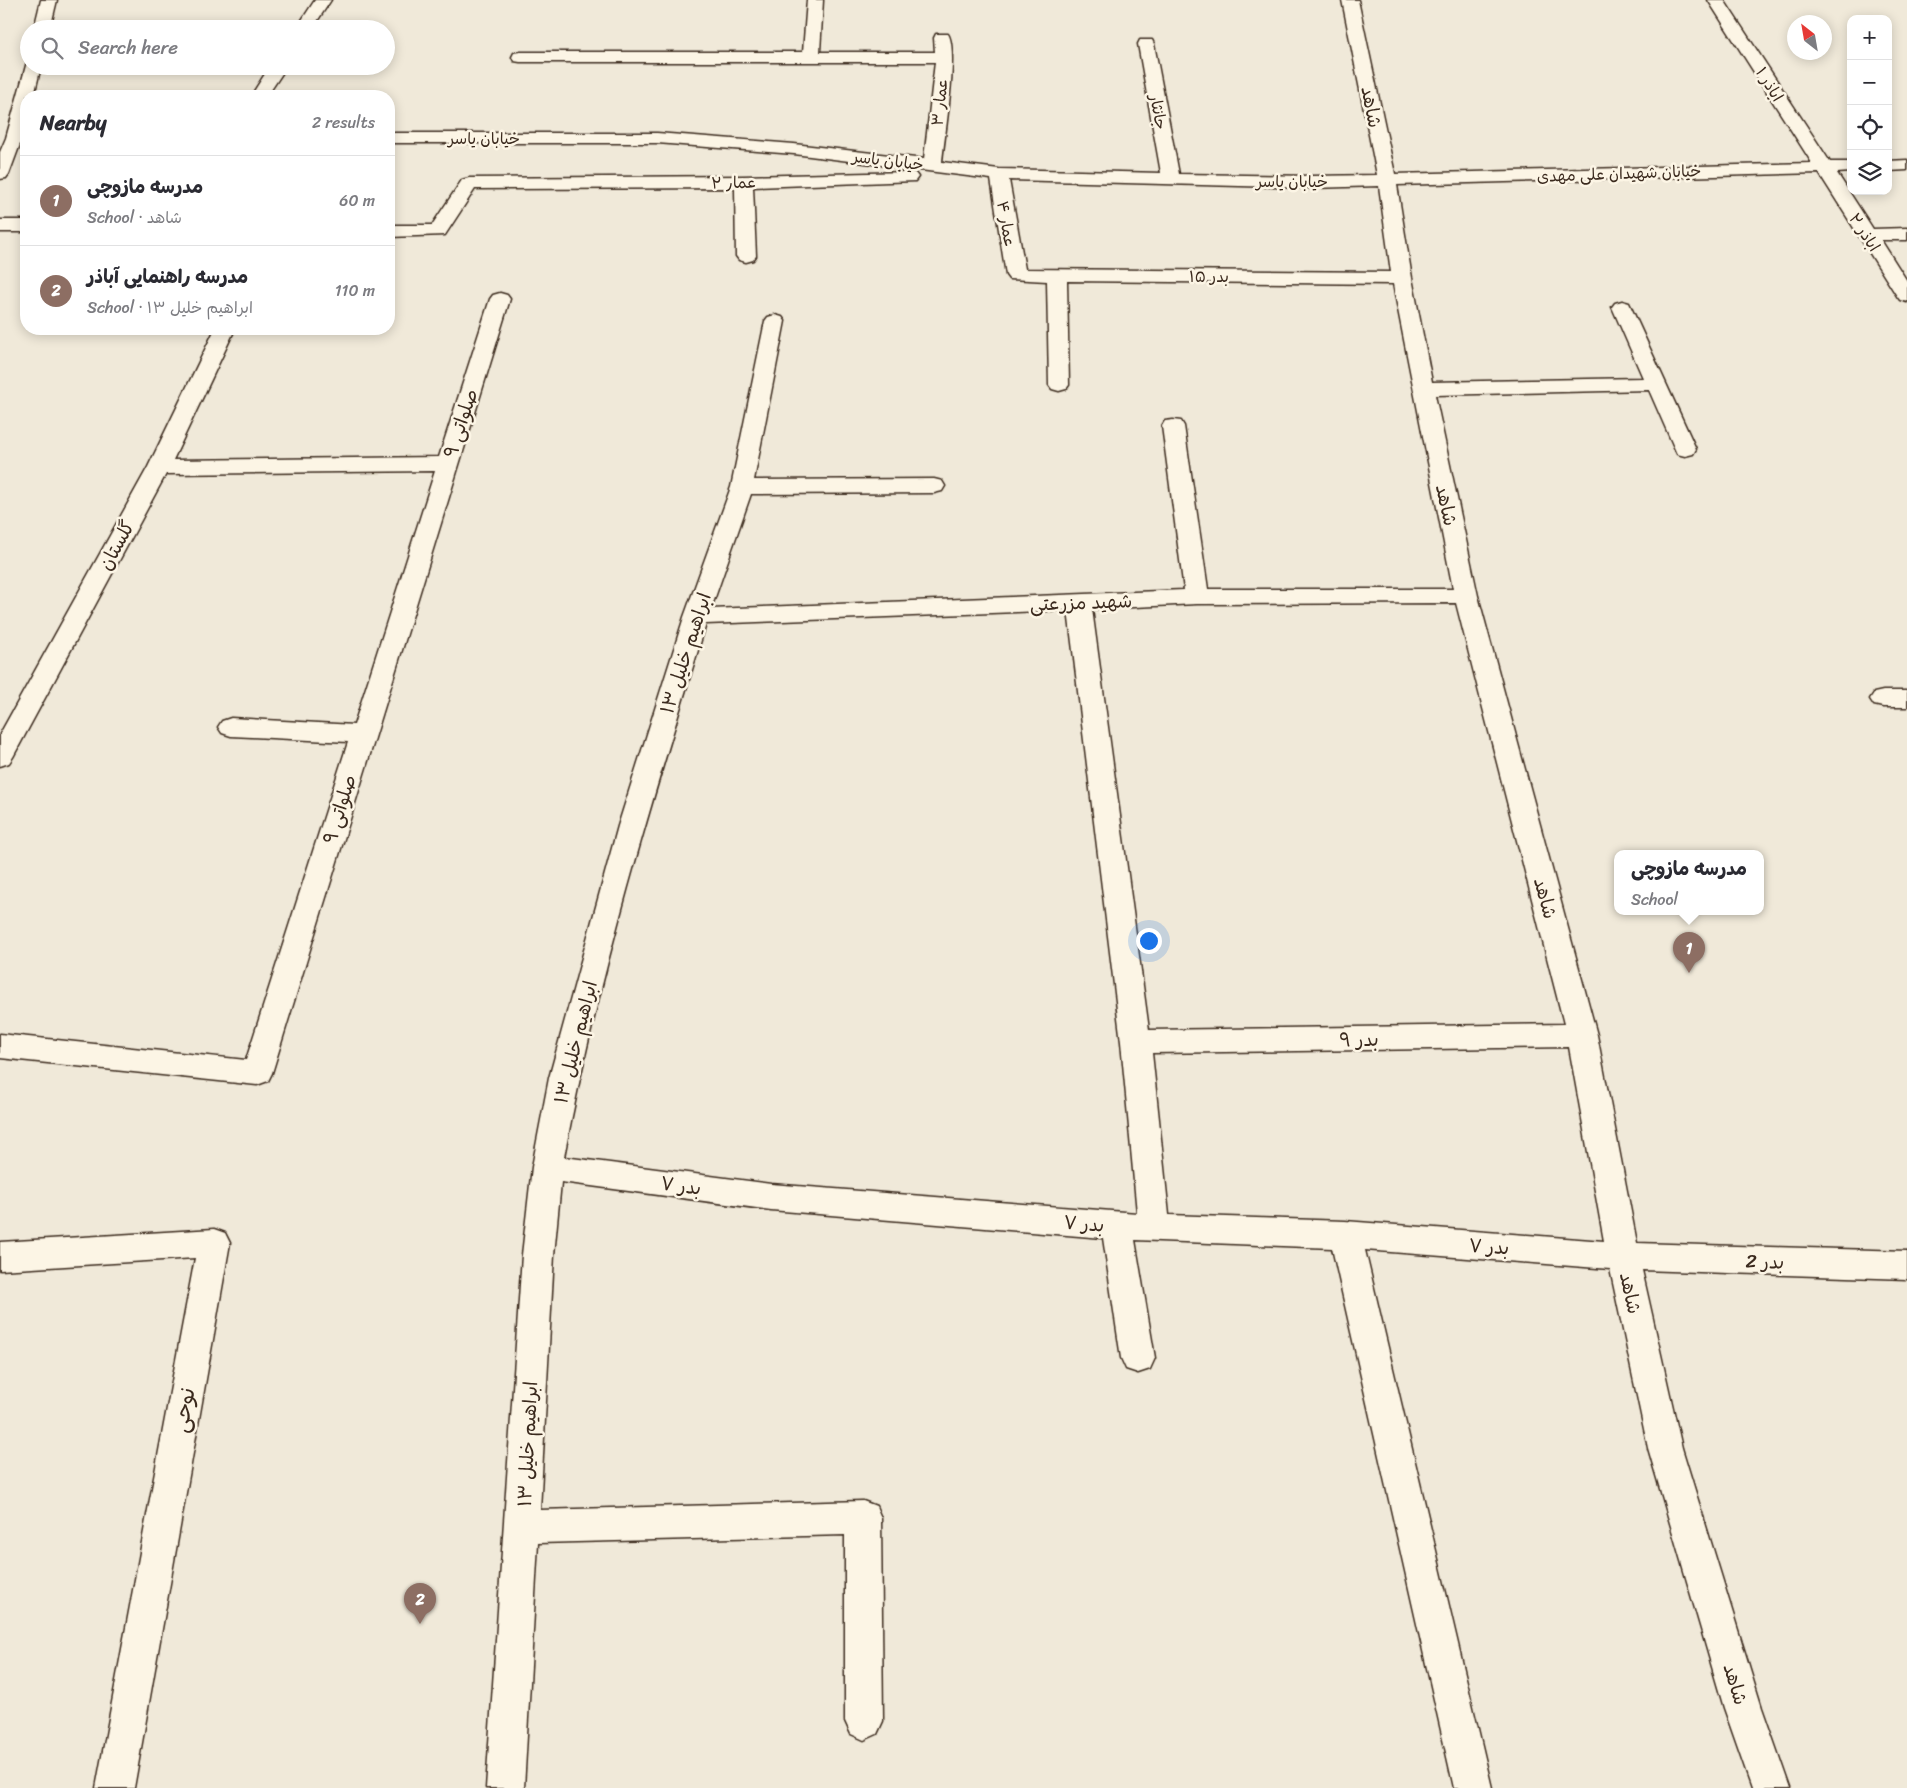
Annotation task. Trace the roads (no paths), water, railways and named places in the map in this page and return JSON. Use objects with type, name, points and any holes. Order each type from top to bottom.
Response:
[{"type":"street","points":[[44,20],[49,0]]},
{"type":"street","points":[[310,20],[323,0]]},
{"type":"street","points":[[811,57],[815,0]]},
{"type":"street","name":"شاهد","points":[[1350,0],[1387,180],[1402,278],[1423,389],[1466,596],[1582,1035],[1623,1256],[1665,1448],[1743,1708],[1771,1788]]},
{"type":"street","name":"اباذر ۱","points":[[1716,0],[1823,168]]},
{"type":"street","name":"عمار ۳","points":[[932,166],[944,57],[942,38]]},
{"type":"street","name":"جانثار","points":[[1146,44],[1171,179]]},
{"type":"street","points":[[520,57],[944,57]]},
{"type":"street","points":[[29,90],[32,75]]},
{"type":"street","points":[[263,90],[273,75]]},
{"type":"street","name":"خیابان یاسر","points":[[395,138],[657,138],[794,149],[999,174],[1312,182],[1387,180]]},
{"type":"street","points":[[0,174],[20,140]]},
{"type":"street","points":[[1892,166],[1907,165]]},
{"type":"street","name":"خیابان شهیدان علی مهدی","points":[[1387,180],[1847,167]]},
{"type":"street","name":"اباذر ۲","points":[[1823,168],[1907,296]]},
{"type":"street","name":"عمار ۲","points":[[395,230],[438,231],[469,184],[744,182],[999,174]]},
{"type":"street","name":"عمار ۴","points":[[999,174],[1016,275]]},
{"type":"street","points":[[744,182],[746,256]]},
{"type":"street","points":[[0,226],[20,226]]},
{"type":"street","points":[[1867,235],[1907,234]]},
{"type":"street","name":"بدر ۱۵","points":[[1016,275],[1402,278]]},
{"type":"street","points":[[1057,275],[1059,385]]},
{"type":"street","name":"صلواتی ۹","points":[[0,1046],[257,1073],[500,299]]},
{"type":"street","points":[[1622,307],[1685,448]]},
{"type":"street","name":"ابراهیم خلیل ۱۳","points":[[504,1788],[538,1255],[548,1167],[564,1078],[631,826],[696,617],[742,487],[775,321]]},
{"type":"street","name":"گلستان","points":[[0,757],[158,467],[222,335]]},
{"type":"street","points":[[1423,389],[1656,384]]},
{"type":"street","points":[[1173,426],[1197,597]]},
{"type":"street","points":[[158,467],[447,464]]},
{"type":"street","points":[[742,487],[934,486]]},
{"type":"street","name":"شهید مزرعتی","points":[[696,617],[1197,597],[1466,596]]},
{"type":"street","points":[[1079,602],[1136,1042],[1154,1227]]},
{"type":"street","points":[[231,727],[363,734]]},
{"type":"street","name":"بدر ۹","points":[[1136,1042],[1582,1035]]},
{"type":"street","name":"بدر ۷","points":[[548,1167],[771,1197],[1117,1226],[1346,1234],[1623,1256]]},
{"type":"street","points":[[1117,1226],[1138,1358]]},
{"type":"street","points":[[1346,1234],[1473,1788]]},
{"type":"street","name":"نوحی","points":[[0,1256],[214,1243],[115,1788]]},
{"type":"street","name":"بدر 2","points":[[1623,1256],[1907,1265]]},
{"type":"street","points":[[522,1527],[863,1518],[864,1721]]},
{"type":"place","name":"مدرسه مازوچی","points":[[1689,973]]},
{"type":"place","name":"مدرسه راهنمایی آباذر","points":[[420,1624]]}]
